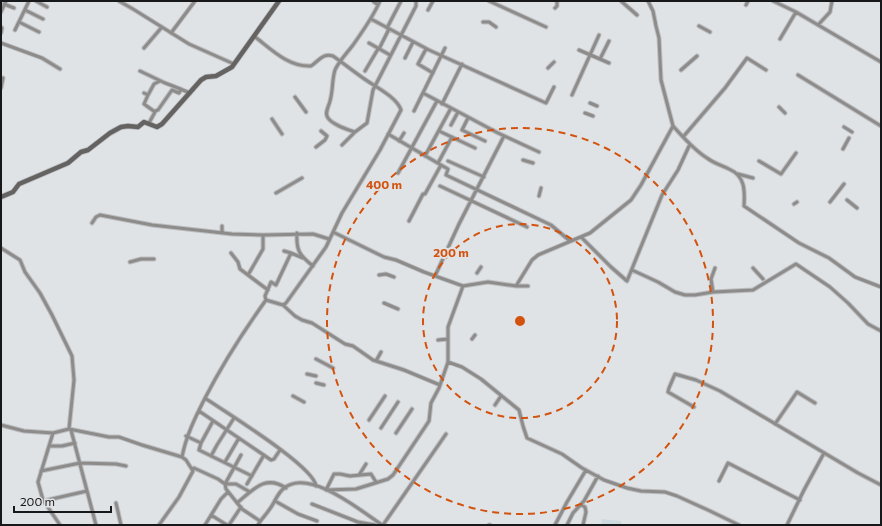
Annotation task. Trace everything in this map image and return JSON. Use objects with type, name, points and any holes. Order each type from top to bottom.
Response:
[{"type":"street","points":[[16,30],[29,1]]},
{"type":"street","points":[[36,1],[47,7]]},
{"type":"street","points":[[119,1],[189,44],[234,64]]},
{"type":"street","points":[[171,33],[195,1]]},
{"type":"street","points":[[1,197],[12,192],[19,184],[68,163],[81,152],[88,150],[110,133],[121,127],[138,127],[144,122],[157,127],[162,124],[201,80],[206,77],[216,76],[228,71],[279,1]]},
{"type":"street","points":[[354,132],[337,125],[328,119],[326,115],[332,96],[335,71],[340,61],[363,32],[371,19],[379,3],[373,1]]},
{"type":"street","points":[[365,71],[378,49],[401,1]]},
{"type":"street","points":[[342,145],[354,132],[367,123],[372,90],[416,6],[416,1]]},
{"type":"street","points":[[428,10],[433,1]]},
{"type":"street","points":[[489,1],[546,27]]},
{"type":"street","points":[[555,8],[557,6],[557,1]]},
{"type":"street","points":[[621,1],[637,15]]},
{"type":"street","points":[[648,1],[653,11],[659,38],[661,80],[674,126],[690,144],[711,162],[731,169],[738,174],[753,178]]},
{"type":"street","points":[[773,1],[796,12],[881,62]]},
{"type":"street","points":[[818,25],[830,12],[832,1]]},
{"type":"street","points":[[1,12],[5,3],[14,8]]},
{"type":"street","points":[[25,10],[43,19]]},
{"type":"street","points":[[780,38],[796,12]]},
{"type":"street","points":[[371,19],[426,49],[546,103],[554,87]]},
{"type":"street","points":[[19,22],[40,32]]},
{"type":"street","points":[[483,22],[489,22],[496,27]]},
{"type":"street","points":[[699,26],[710,32]]},
{"type":"street","points":[[1,27],[1,33]]},
{"type":"street","points":[[144,48],[162,27]]},
{"type":"street","points":[[572,95],[599,35]]},
{"type":"street","points":[[254,36],[283,59],[294,64],[311,66],[323,55],[328,54],[333,56],[394,100],[400,106],[401,110],[342,213],[326,247],[286,303],[283,305]]},
{"type":"street","points":[[600,59],[609,41]]},
{"type":"street","points":[[405,58],[413,42]]},
{"type":"street","points":[[1,43],[42,58],[60,69]]},
{"type":"street","points":[[368,44],[390,55]]},
{"type":"street","points":[[414,111],[445,48]]},
{"type":"street","points":[[426,49],[418,64],[433,73]]},
{"type":"street","points":[[579,50],[610,63]]},
{"type":"street","points":[[681,70],[697,56]]},
{"type":"street","points":[[683,137],[725,89],[747,58],[766,70]]},
{"type":"street","points":[[548,68],[554,62]]},
{"type":"street","points":[[442,104],[462,64]]},
{"type":"street","points":[[140,70],[160,81],[190,93]]},
{"type":"street","points":[[798,75],[881,126]]},
{"type":"street","points":[[1,88],[3,78]]},
{"type":"street","points":[[155,111],[144,104],[154,84],[160,81]]},
{"type":"street","points":[[148,123],[155,111],[158,110],[172,90],[179,93],[181,89]]},
{"type":"street","points":[[144,93],[148,95]]},
{"type":"street","points":[[422,93],[468,118],[539,152]]},
{"type":"street","points":[[295,97],[306,112]]},
{"type":"street","points":[[398,173],[437,101]]},
{"type":"street","points":[[590,103],[597,106]]},
{"type":"street","points":[[779,107],[785,113]]},
{"type":"street","points":[[425,156],[451,108]]},
{"type":"street","points":[[451,125],[458,112]]},
{"type":"street","points":[[585,113],[593,116]]},
{"type":"street","points":[[272,118],[282,134]]},
{"type":"street","points":[[468,118],[462,130],[485,141]]},
{"type":"street","points":[[516,286],[532,260],[538,255],[551,251],[590,233],[630,200],[642,185],[674,126]]},
{"type":"street","points":[[844,127],[852,132]]},
{"type":"street","points":[[316,147],[325,140],[327,136],[321,131]]},
{"type":"street","points":[[439,131],[475,148]]},
{"type":"street","points":[[399,141],[404,133]]},
{"type":"street","points":[[388,134],[448,169],[446,175],[551,225],[570,241]]},
{"type":"street","points":[[435,276],[504,136]]},
{"type":"street","points":[[408,220],[440,164],[452,137]]},
{"type":"street","points":[[843,149],[848,138]]},
{"type":"street","points":[[581,237],[610,267],[628,281],[662,195],[678,170],[690,144]]},
{"type":"street","points":[[759,161],[781,174],[796,153]]},
{"type":"street","points":[[523,160],[534,163]]},
{"type":"street","points":[[448,161],[484,177]]},
{"type":"street","points":[[738,174],[745,189],[744,206],[799,243],[829,258],[855,277],[871,282],[881,288]]},
{"type":"street","points":[[276,193],[302,178]]},
{"type":"street","points":[[830,202],[844,184]]},
{"type":"street","points":[[440,186],[528,228]]},
{"type":"street","points":[[539,196],[541,188]]},
{"type":"street","points":[[847,200],[857,208]]},
{"type":"street","points":[[92,223],[100,214],[152,225],[222,233],[263,235],[297,233],[313,234],[329,239]]},
{"type":"street","points":[[222,226],[222,233]]},
{"type":"street","points":[[332,232],[384,257],[396,260],[463,286],[488,282],[528,286]]},
{"type":"street","points":[[297,233],[296,246],[304,259]]},
{"type":"street","points":[[248,275],[263,249],[263,235]]},
{"type":"street","points":[[1,248],[20,260],[25,272],[40,293],[52,315],[72,356],[74,380],[70,430],[75,443],[96,525]]},
{"type":"street","points":[[284,251],[304,259],[313,266]]},
{"type":"street","points":[[231,253],[238,262],[240,269],[268,290]]},
{"type":"street","points":[[182,457],[186,436],[205,398],[231,352],[266,300],[265,296],[271,282],[276,285],[292,254]]},
{"type":"street","points":[[130,262],[141,259],[154,259]]},
{"type":"street","points":[[632,270],[675,292],[685,295],[695,295],[713,292],[753,290],[796,264],[830,288],[848,303],[868,324],[881,331]]},
{"type":"street","points":[[477,273],[481,267]]},
{"type":"street","points":[[713,292],[711,279],[715,268]]},
{"type":"street","points":[[754,268],[763,279]]},
{"type":"street","points":[[379,274],[386,274],[394,277]]},
{"type":"street","points":[[326,490],[356,489],[388,479],[394,475],[429,421],[431,403],[440,385],[448,362],[448,327],[463,286]]},
{"type":"street","points":[[266,300],[283,305],[302,320],[312,323],[345,344],[353,346],[372,360],[404,370],[440,385]]},
{"type":"street","points":[[286,303],[286,308]]},
{"type":"street","points":[[384,303],[398,309]]},
{"type":"street","points":[[472,340],[475,335]]},
{"type":"street","points":[[438,340],[448,338]]},
{"type":"street","points":[[376,361],[381,352]]},
{"type":"street","points":[[316,359],[334,368]]},
{"type":"street","points":[[448,362],[462,367],[482,379],[519,410],[527,438],[562,454],[586,470],[627,488],[641,491],[665,492],[677,496],[739,525]]},
{"type":"street","points":[[307,374],[316,376]]},
{"type":"street","points":[[694,407],[668,392],[668,388],[675,374],[696,380],[720,391],[858,473],[881,485]]},
{"type":"street","points":[[316,383],[324,385]]},
{"type":"street","points":[[775,424],[797,392],[815,403]]},
{"type":"street","points":[[293,396],[304,402]]},
{"type":"street","points":[[369,420],[385,396]]},
{"type":"street","points":[[495,405],[501,396]]},
{"type":"street","points":[[205,398],[294,459],[316,481],[316,486]]},
{"type":"street","points":[[381,428],[398,402]]},
{"type":"street","points":[[396,433],[412,409]]},
{"type":"street","points":[[198,411],[273,460],[280,450]]},
{"type":"street","points":[[211,456],[234,418]]},
{"type":"street","points":[[214,421],[201,443],[199,450],[252,476]]},
{"type":"street","points":[[1,425],[24,431],[53,433],[70,430],[109,437],[119,437],[182,457],[186,460],[193,471],[181,493],[159,525]]},
{"type":"street","points":[[53,433],[38,482],[43,501],[60,525]]},
{"type":"street","points":[[258,525],[282,490],[294,483],[316,486],[326,490],[382,525],[446,434]]},
{"type":"street","points":[[186,436],[201,443]]},
{"type":"street","points":[[225,462],[239,438]]},
{"type":"street","points":[[49,446],[62,446],[75,443]]},
{"type":"street","points":[[787,525],[824,453]]},
{"type":"street","points":[[241,455],[225,484],[226,489],[241,507],[260,521]]},
{"type":"street","points":[[247,484],[264,455]]},
{"type":"street","points":[[41,471],[80,463],[116,464],[126,466]]},
{"type":"street","points":[[719,481],[728,463],[800,500]]},
{"type":"street","points":[[359,475],[366,464]]},
{"type":"street","points":[[192,469],[194,468],[212,476],[225,484],[236,484],[250,492]]},
{"type":"street","points":[[556,525],[567,502],[586,470]]},
{"type":"street","points":[[326,490],[334,474],[350,476],[370,474],[376,482]]},
{"type":"street","points":[[567,525],[573,513],[584,501],[598,476]]},
{"type":"street","points":[[237,503],[263,483],[279,483],[286,488]]},
{"type":"street","points":[[43,501],[87,491]]},
{"type":"street","points":[[205,525],[221,499],[228,492]]},
{"type":"street","points":[[275,501],[298,514],[317,521]]},
{"type":"street","points":[[116,503],[122,525]]},
{"type":"street","points":[[312,504],[358,522],[375,525]]},
{"type":"street","points":[[581,505],[585,507],[586,512],[583,525]]},
{"type":"street","points":[[211,515],[228,525],[241,507]]},
{"type":"shaded area","points":[[602,519],[621,521],[621,525],[601,525]]}]
